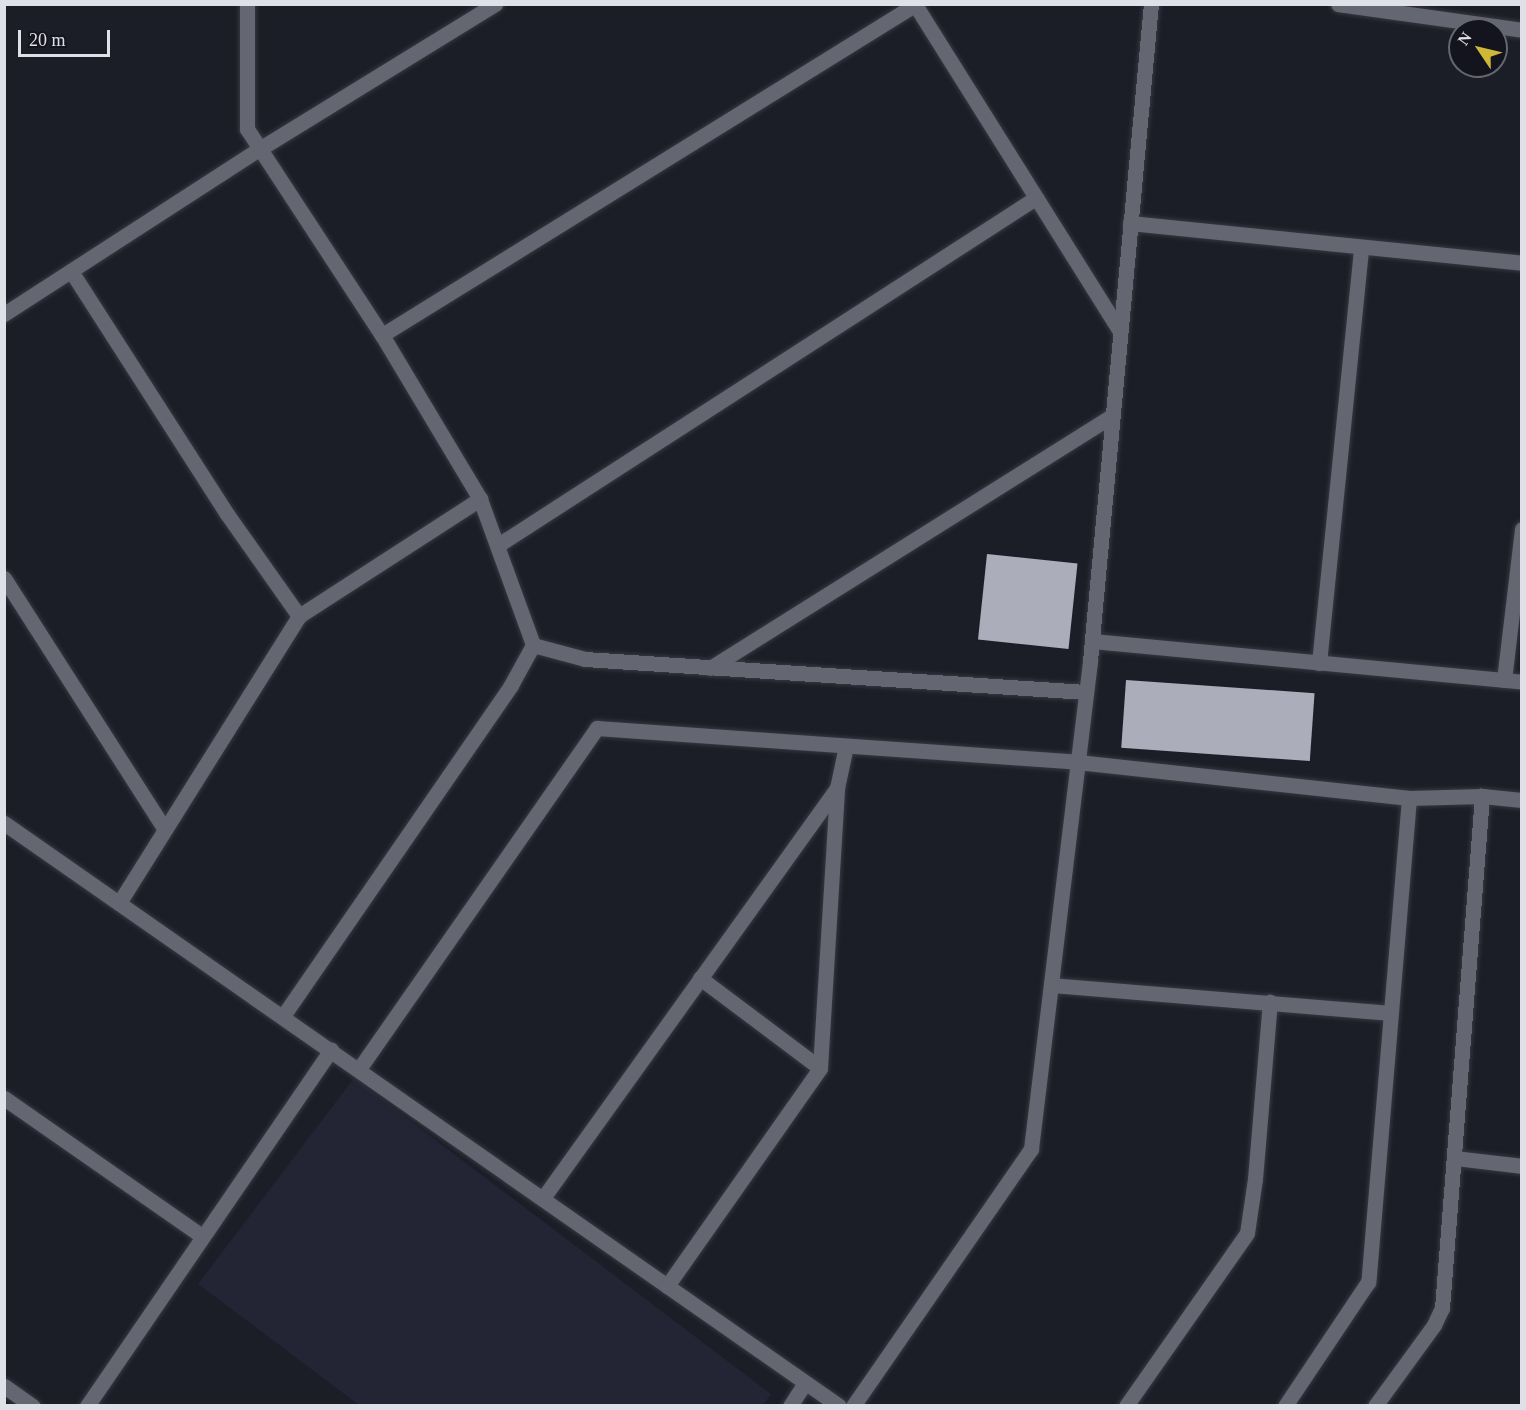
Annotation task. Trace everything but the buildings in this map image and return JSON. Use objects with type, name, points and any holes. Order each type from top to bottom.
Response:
[{"type":"street","points":[[247,4],[247,129],[382,335],[480,499],[533,645],[505,694],[283,1016]]},
{"type":"street","points":[[4,314],[261,148],[495,4]]},
{"type":"street","points":[[853,1406],[1031,1149],[1092,641],[1151,4]]},
{"type":"street","points":[[1338,4],[1521,30]]},
{"type":"street","points":[[382,335],[916,5],[1034,199],[1120,331]]},
{"type":"street","points":[[498,545],[1034,199]]},
{"type":"street","points":[[1130,223],[1521,263]]},
{"type":"street","points":[[1319,663],[1361,247]]},
{"type":"street","points":[[71,271],[227,514],[299,616]]},
{"type":"street","points":[[710,668],[1112,416]]},
{"type":"street","points":[[118,903],[299,616],[480,499]]},
{"type":"street","points":[[1504,681],[1521,529]]},
{"type":"street","points":[[4,578],[164,828]]},
{"type":"street","points":[[1092,641],[1521,682]]},
{"type":"street","points":[[533,645],[585,659],[1086,692]]},
{"type":"street","points":[[359,1069],[597,728],[1078,762],[1409,798],[1482,796],[1521,800]]},
{"type":"street","points":[[668,1286],[820,1068],[837,788],[846,746]]},
{"type":"street","points":[[543,1198],[837,788]]},
{"type":"street","points":[[1375,1406],[1434,1325],[1442,1308],[1482,796]]},
{"type":"street","points":[[1285,1406],[1368,1282],[1409,798]]},
{"type":"street","points":[[4,823],[839,1406]]},
{"type":"street","points":[[700,978],[820,1068]]},
{"type":"street","points":[[1051,985],[1390,1013]]},
{"type":"street","points":[[1126,1406],[1246,1233],[1256,1179],[1270,1002]]},
{"type":"street","points":[[87,1406],[331,1050]]},
{"type":"street","points":[[4,1098],[202,1236]]},
{"type":"street","points":[[1455,1158],[1521,1166]]},
{"type":"street","points":[[790,1406],[805,1383]]},
{"type":"street","points":[[4,1386],[33,1406]]},
{"type":"shaded area","points":[[354,1078],[771,1394],[763,1405],[359,1405],[198,1284]]}]
